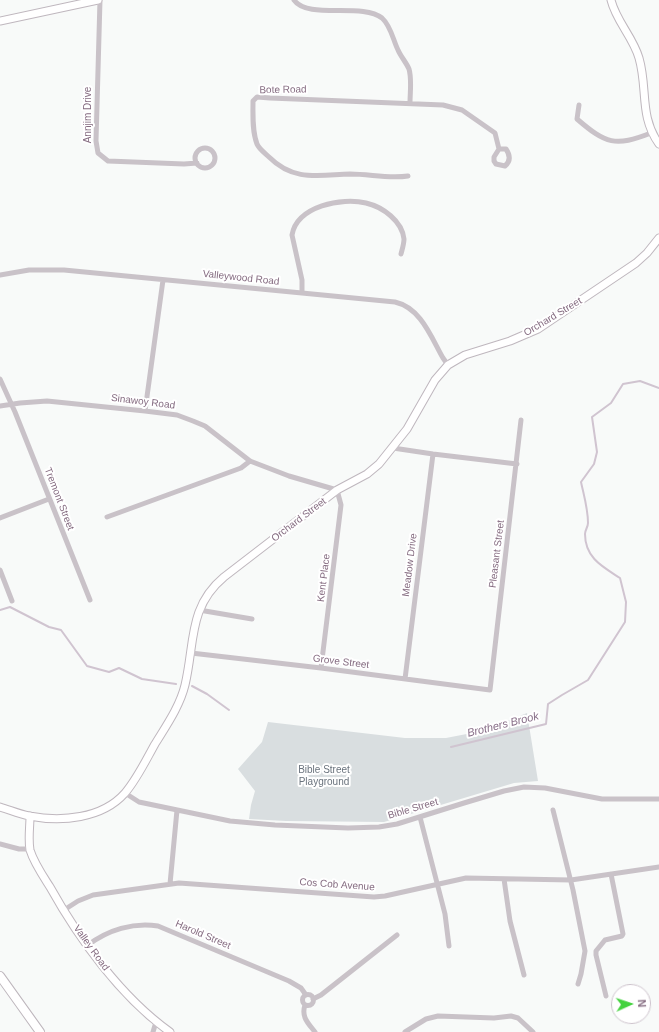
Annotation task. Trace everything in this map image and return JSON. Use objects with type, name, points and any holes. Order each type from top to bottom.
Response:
[{"type":"main road","points":[[0,976],[40,1032]]},
{"type":"street","points":[[0,21],[99,0]]},
{"type":"street","name":"Annjim Drive","points":[[99,0],[96,141],[98,153],[108,161],[184,164],[197,163]]},
{"type":"street","points":[[294,0],[303,7],[314,10],[363,12],[374,14],[381,18],[393,36],[398,50],[408,69],[410,102]]},
{"type":"street","points":[[611,0],[615,12],[639,58],[643,77],[645,111],[651,133],[659,144]]},
{"type":"street","name":"Bote Road","points":[[408,176],[397,177],[350,174],[313,176],[293,173],[271,159],[257,145],[254,131],[253,101],[257,98],[270,98],[443,104],[462,110],[495,133],[499,149]]},
{"type":"street","points":[[579,105],[577,118],[604,139],[614,142],[631,141],[651,133]]},
{"type":"street","points":[[302,293],[302,280],[292,235],[293,228],[301,218],[320,206],[354,202],[368,203],[378,207],[390,216],[400,227],[404,240],[401,254]]},
{"type":"street","name":"Orchard Street","points":[[0,807],[30,816],[61,818],[90,815],[108,807],[124,793],[141,769],[178,703],[185,685],[199,610],[206,596],[219,582],[337,490],[373,470],[393,448],[407,428],[435,380],[448,365],[465,355],[514,340],[538,329],[636,263],[647,253],[659,238]]},
{"type":"street","name":"Valleywood Road","points":[[0,275],[29,270],[50,269],[387,300],[402,304],[414,311],[448,365]]},
{"type":"street","points":[[145,411],[163,280]]},
{"type":"street","name":"Tremont Street","points":[[0,380],[90,600]]},
{"type":"street","name":"Sinawoy Road","points":[[0,406],[47,401],[172,414],[187,418],[211,430],[250,461],[289,476],[337,490]]},
{"type":"street","name":"Pleasant Street","points":[[490,690],[521,420]]},
{"type":"street","points":[[393,448],[517,464]]},
{"type":"street","name":"Meadow Drive","points":[[405,679],[433,454]]},
{"type":"street","points":[[107,517],[241,468],[250,461]]},
{"type":"street","name":"Kent Place","points":[[321,668],[341,505],[337,490]]},
{"type":"street","points":[[0,518],[49,499]]},
{"type":"street","points":[[0,570],[12,601]]},
{"type":"street","points":[[199,610],[252,619]]},
{"type":"street","name":"Grove Street","points":[[191,653],[490,690]]},
{"type":"street","name":"Bible Street","points":[[124,793],[139,802],[214,818],[249,823],[329,827],[385,827],[498,793],[524,787],[545,788],[602,799],[659,798]]},
{"type":"street","points":[[170,884],[176,810]]},
{"type":"street","points":[[552,810],[571,880],[585,951],[578,984]]},
{"type":"street","name":"Valley Road","points":[[30,816],[30,849],[37,865],[64,910],[88,945],[123,990],[156,1022],[170,1032]]},
{"type":"street","points":[[420,817],[445,914],[449,946]]},
{"type":"street","points":[[0,844],[19,849],[30,849]]},
{"type":"street","name":"Cos Cob Avenue","points":[[64,910],[78,901],[92,896],[179,883],[354,897],[374,897],[385,896],[466,878],[571,880],[659,867]]},
{"type":"street","points":[[606,996],[596,950],[605,940],[622,936],[623,934],[611,874]]},
{"type":"street","points":[[504,879],[510,922],[524,975]]},
{"type":"street","name":"Harold Street","points":[[88,945],[105,934],[121,928],[142,925],[158,926],[288,981],[301,988],[306,995]]},
{"type":"street","points":[[306,1005],[310,1005],[313,1002],[313,999],[322,995],[397,935]]},
{"type":"street","points":[[306,1005],[302,1000],[306,995],[310,995],[313,999]]},
{"type":"street","points":[[306,1005],[304,1017],[315,1032]]},
{"type":"street","points":[[405,1032],[426,1019],[438,1016],[494,1018],[511,1016],[518,1018],[533,1032]]},
{"type":"street","points":[[154,1032],[156,1022]]},
{"type":"green space","name":"Bible Street Playground","points":[[527,713],[538,781],[514,783],[384,822],[249,819],[255,791],[238,769],[262,742],[268,722],[405,738],[446,738],[482,731]]},
{"type":"waterway","name":"Brothers Brook","points":[[451,747],[546,724],[548,704],[588,680],[625,622],[626,602],[620,578],[601,566],[588,549],[585,534],[588,518],[581,482],[594,464],[597,452],[592,417],[611,403],[623,384],[640,381],[659,388]]},
{"type":"waterway","name":"Brothers Brook","points":[[0,610],[10,607],[49,627],[61,630],[87,666],[109,672],[119,668],[142,679],[176,684]]},
{"type":"waterway","name":"Brothers Brook","points":[[192,686],[207,694],[229,710]]}]
